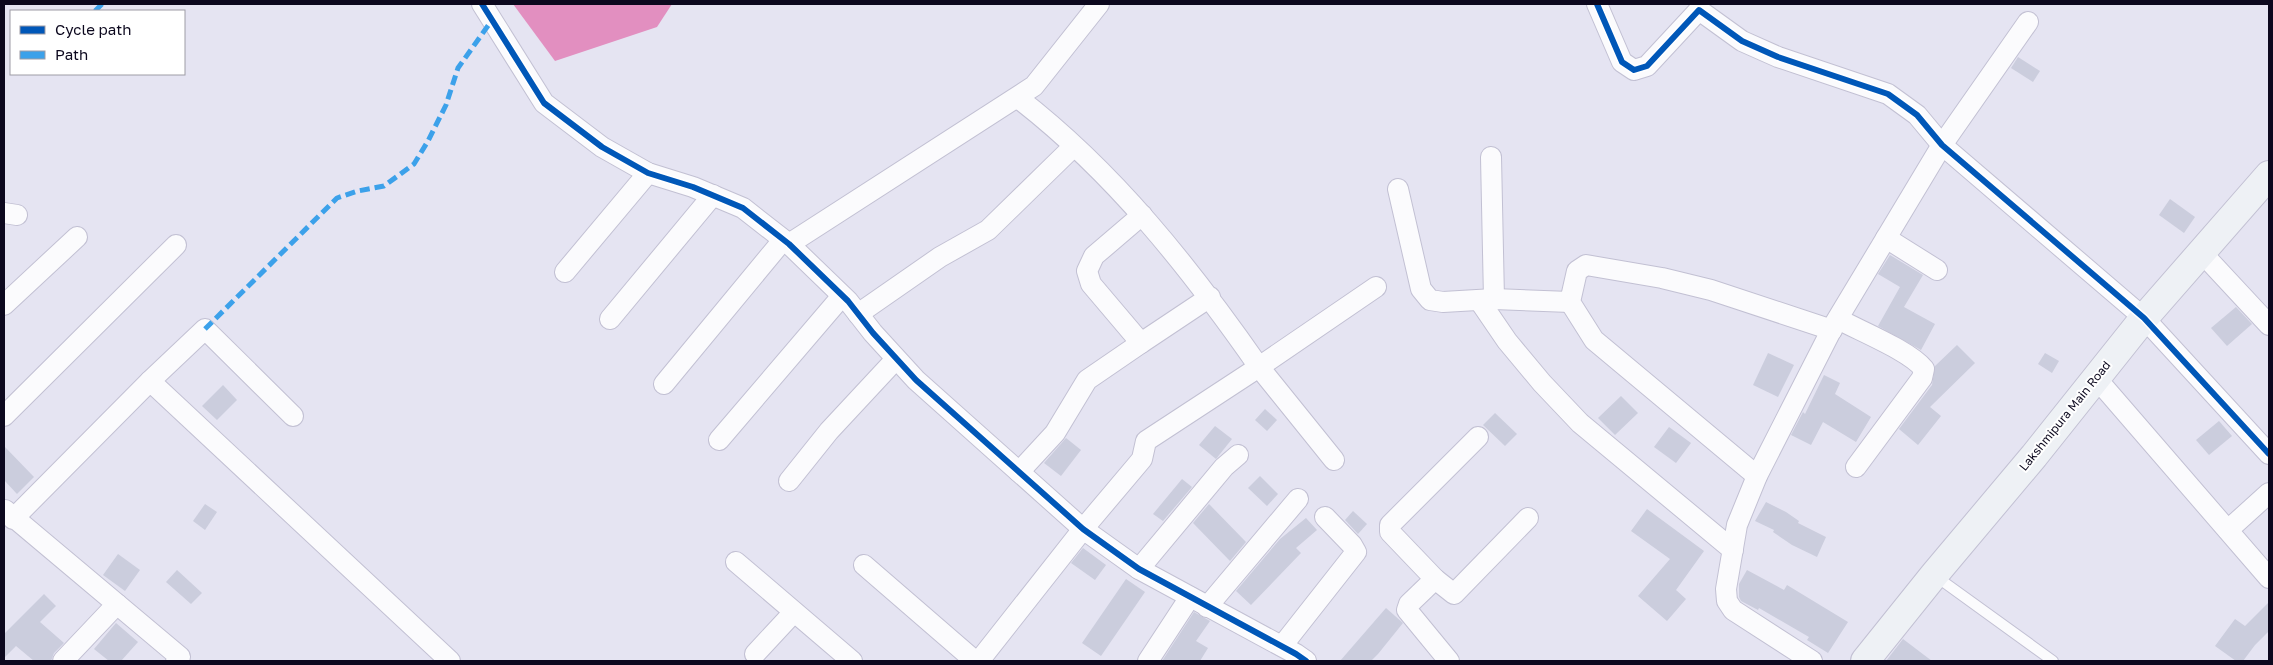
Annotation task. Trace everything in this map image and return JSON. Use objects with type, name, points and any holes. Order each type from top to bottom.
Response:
[{"type":"main road","name":"Lakshmipura Main Road","points":[[1865,661],[2034,456],[2144,318],[2269,175]]},
{"type":"street","points":[[482,4],[544,103],[602,147],[648,173],[713,195],[744,208],[786,242],[842,296],[916,380],[1083,529],[1139,569],[1293,656],[1356,552],[1352,545],[1325,517]]},
{"type":"street","points":[[664,384],[786,242],[1018,98],[1034,86],[1098,4]]},
{"type":"street","points":[[1597,4],[1622,62],[1634,70],[1647,66],[1702,7],[1742,41],[1778,57],[1888,94],[1917,115],[1942,145],[2144,318],[2269,454]]},
{"type":"street","points":[[1812,661],[1733,610],[1727,601],[1726,589],[1737,525],[1757,476],[1835,324],[1942,145],[2028,22]]},
{"type":"street","points":[[1018,98],[1073,147],[1142,215],[1210,297],[1259,366],[1334,460]]},
{"type":"street","points":[[858,314],[940,257],[988,230],[1073,147]]},
{"type":"street","points":[[1491,157],[1487,300],[1518,355],[1580,423],[1733,550]]},
{"type":"street","points":[[565,272],[648,173]]},
{"type":"street","points":[[1398,188],[1421,288],[1430,300],[1443,302],[1487,300],[1570,302]]},
{"type":"street","points":[[610,318],[713,195]]},
{"type":"street","points":[[1141,343],[1091,284],[1087,271],[1094,256],[1142,215]]},
{"type":"street","points":[[4,304],[77,237]]},
{"type":"street","points":[[1886,238],[1937,270]]},
{"type":"street","points":[[4,416],[176,245]]},
{"type":"street","points":[[2202,253],[2269,325]]},
{"type":"street","points":[[1757,476],[1594,340],[1570,302],[1577,271],[1586,265],[1662,278],[1711,290],[1835,324],[1920,363],[1924,369],[1922,378],[1856,467]]},
{"type":"street","points":[[980,661],[1083,529],[1142,459],[1146,441],[1151,436],[1376,287]]},
{"type":"street","points":[[719,440],[842,296]]},
{"type":"street","points":[[1019,472],[1055,434],[1087,380],[1210,297]]},
{"type":"street","points":[[181,660],[117,604],[8,514],[204,329],[293,416]]},
{"type":"street","points":[[789,481],[829,431],[896,359]]},
{"type":"street","points":[[2096,378],[2269,578]]},
{"type":"street","points":[[150,381],[450,661]]},
{"type":"street","points":[[1478,437],[1390,525],[1390,532],[1435,579],[1449,592],[1454,594],[1528,518]]},
{"type":"street","points":[[1139,569],[1224,467],[1238,455]]},
{"type":"street","points":[[2228,530],[2269,493]]},
{"type":"street","points":[[1148,661],[1198,602],[1298,499]]},
{"type":"street","points":[[736,562],[852,661]]},
{"type":"street","points":[[864,565],[975,661]]},
{"type":"street","points":[[1435,579],[1409,604],[1407,610],[1449,661]]},
{"type":"street","points":[[63,661],[117,604]]},
{"type":"street","points":[[755,654],[794,612]]},
{"type":"lane","points":[[1934,575],[2053,661]]},
{"type":"shaded area","points":[[513,4],[672,4],[657,27],[555,61]]},
{"type":"building","points":[[2018,57],[2040,71],[2033,82],[2011,68]]},
{"type":"building","points":[[2170,199],[2195,217],[2184,233],[2159,215]]},
{"type":"building","points":[[1890,255],[1923,275],[1904,307],[1935,324],[1921,350],[1878,326],[1900,287],[1878,274]]},
{"type":"building","points":[[2236,307],[2252,324],[2227,346],[2211,328]]},
{"type":"building","points":[[1957,345],[1975,363],[1930,407],[1941,416],[1918,445],[1899,429],[1932,385],[1935,366]]},
{"type":"building","points":[[1768,353],[1794,365],[1778,397],[1753,385]]},
{"type":"building","points":[[2045,353],[2059,361],[2052,373],[2038,364]]},
{"type":"building","points":[[1824,375],[1840,383],[1835,394],[1871,417],[1856,442],[1823,422],[1811,445],[1791,435],[1803,412],[1805,414]]},
{"type":"building","points":[[223,385],[237,400],[217,420],[202,406]]},
{"type":"building","points":[[1621,396],[1638,413],[1615,435],[1598,418]]},
{"type":"building","points":[[1265,409],[1277,420],[1267,431],[1255,420]]},
{"type":"building","points":[[1495,413],[1517,434],[1505,446],[1483,425]]},
{"type":"building","points":[[2219,421],[2232,436],[2209,455],[2196,440]]},
{"type":"building","points":[[1215,426],[1232,439],[1216,459],[1199,445]]},
{"type":"building","points":[[1669,427],[1691,443],[1676,463],[1654,447]]},
{"type":"building","points":[[1066,438],[1081,450],[1061,476],[1044,463]]},
{"type":"building","points":[[4,446],[34,477],[17,494],[4,480]]},
{"type":"building","points":[[1260,476],[1278,494],[1267,506],[1248,488]]},
{"type":"building","points":[[1182,479],[1192,487],[1163,521],[1153,514]]},
{"type":"building","points":[[1766,502],[1786,512],[1799,521],[1798,523],[1826,537],[1817,557],[1792,545],[1773,532],[1774,530],[1755,521]]},
{"type":"building","points":[[205,504],[217,512],[205,530],[193,521]]},
{"type":"building","points":[[1209,504],[1246,542],[1230,561],[1193,523]]},
{"type":"building","points":[[1647,509],[1704,551],[1676,590],[1686,599],[1667,621],[1638,596],[1670,559],[1631,531]]},
{"type":"building","points":[[1353,511],[1367,524],[1358,534],[1345,520]]},
{"type":"building","points":[[1306,518],[1317,530],[1296,548],[1301,553],[1251,605],[1236,591],[1280,539]]},
{"type":"building","points":[[1083,548],[1106,565],[1095,580],[1071,563]]},
{"type":"building","points":[[118,554],[140,570],[125,591],[103,575]]},
{"type":"building","points":[[177,570],[202,593],[191,604],[166,582]]},
{"type":"building","points":[[1747,570],[1784,590],[1787,585],[1848,622],[1828,653],[1807,640],[1809,637],[1759,608],[1758,610],[1741,601],[1739,597],[1739,584]]},
{"type":"building","points":[[1126,579],[1145,592],[1101,656],[1082,643]]},
{"type":"building","points":[[44,594],[56,606],[40,622],[64,643],[54,653],[51,661],[34,661],[16,646],[4,658],[4,634]]},
{"type":"building","points":[[2269,602],[2269,631],[2243,661],[2236,661],[2215,646],[2235,619],[2245,626]]},
{"type":"building","points":[[1386,608],[1403,623],[1378,654],[1371,661],[1340,661]]},
{"type":"building","points":[[1194,612],[1210,621],[1196,641],[1208,648],[1200,661],[1162,661]]},
{"type":"building","points":[[116,623],[138,642],[121,661],[109,661],[94,649]]},
{"type":"building","points":[[1903,639],[1932,661],[1886,661]]},
{"type":"marked path","points":[[96,10],[102,4]]},
{"type":"marked path","points":[[205,329],[337,198],[358,191],[384,186],[414,164],[446,105],[458,68],[492,20]]},
{"type":"cycle path","points":[[482,4],[544,103],[602,147],[648,173],[693,187],[743,208],[789,244],[848,301],[873,333],[916,380],[1083,529],[1139,569],[1306,661]]},
{"type":"cycle path","points":[[1597,4],[1622,62],[1634,70],[1647,66],[1699,10],[1742,41],[1778,57],[1888,94],[1917,115],[1942,145],[2144,318],[2269,454]]}]
